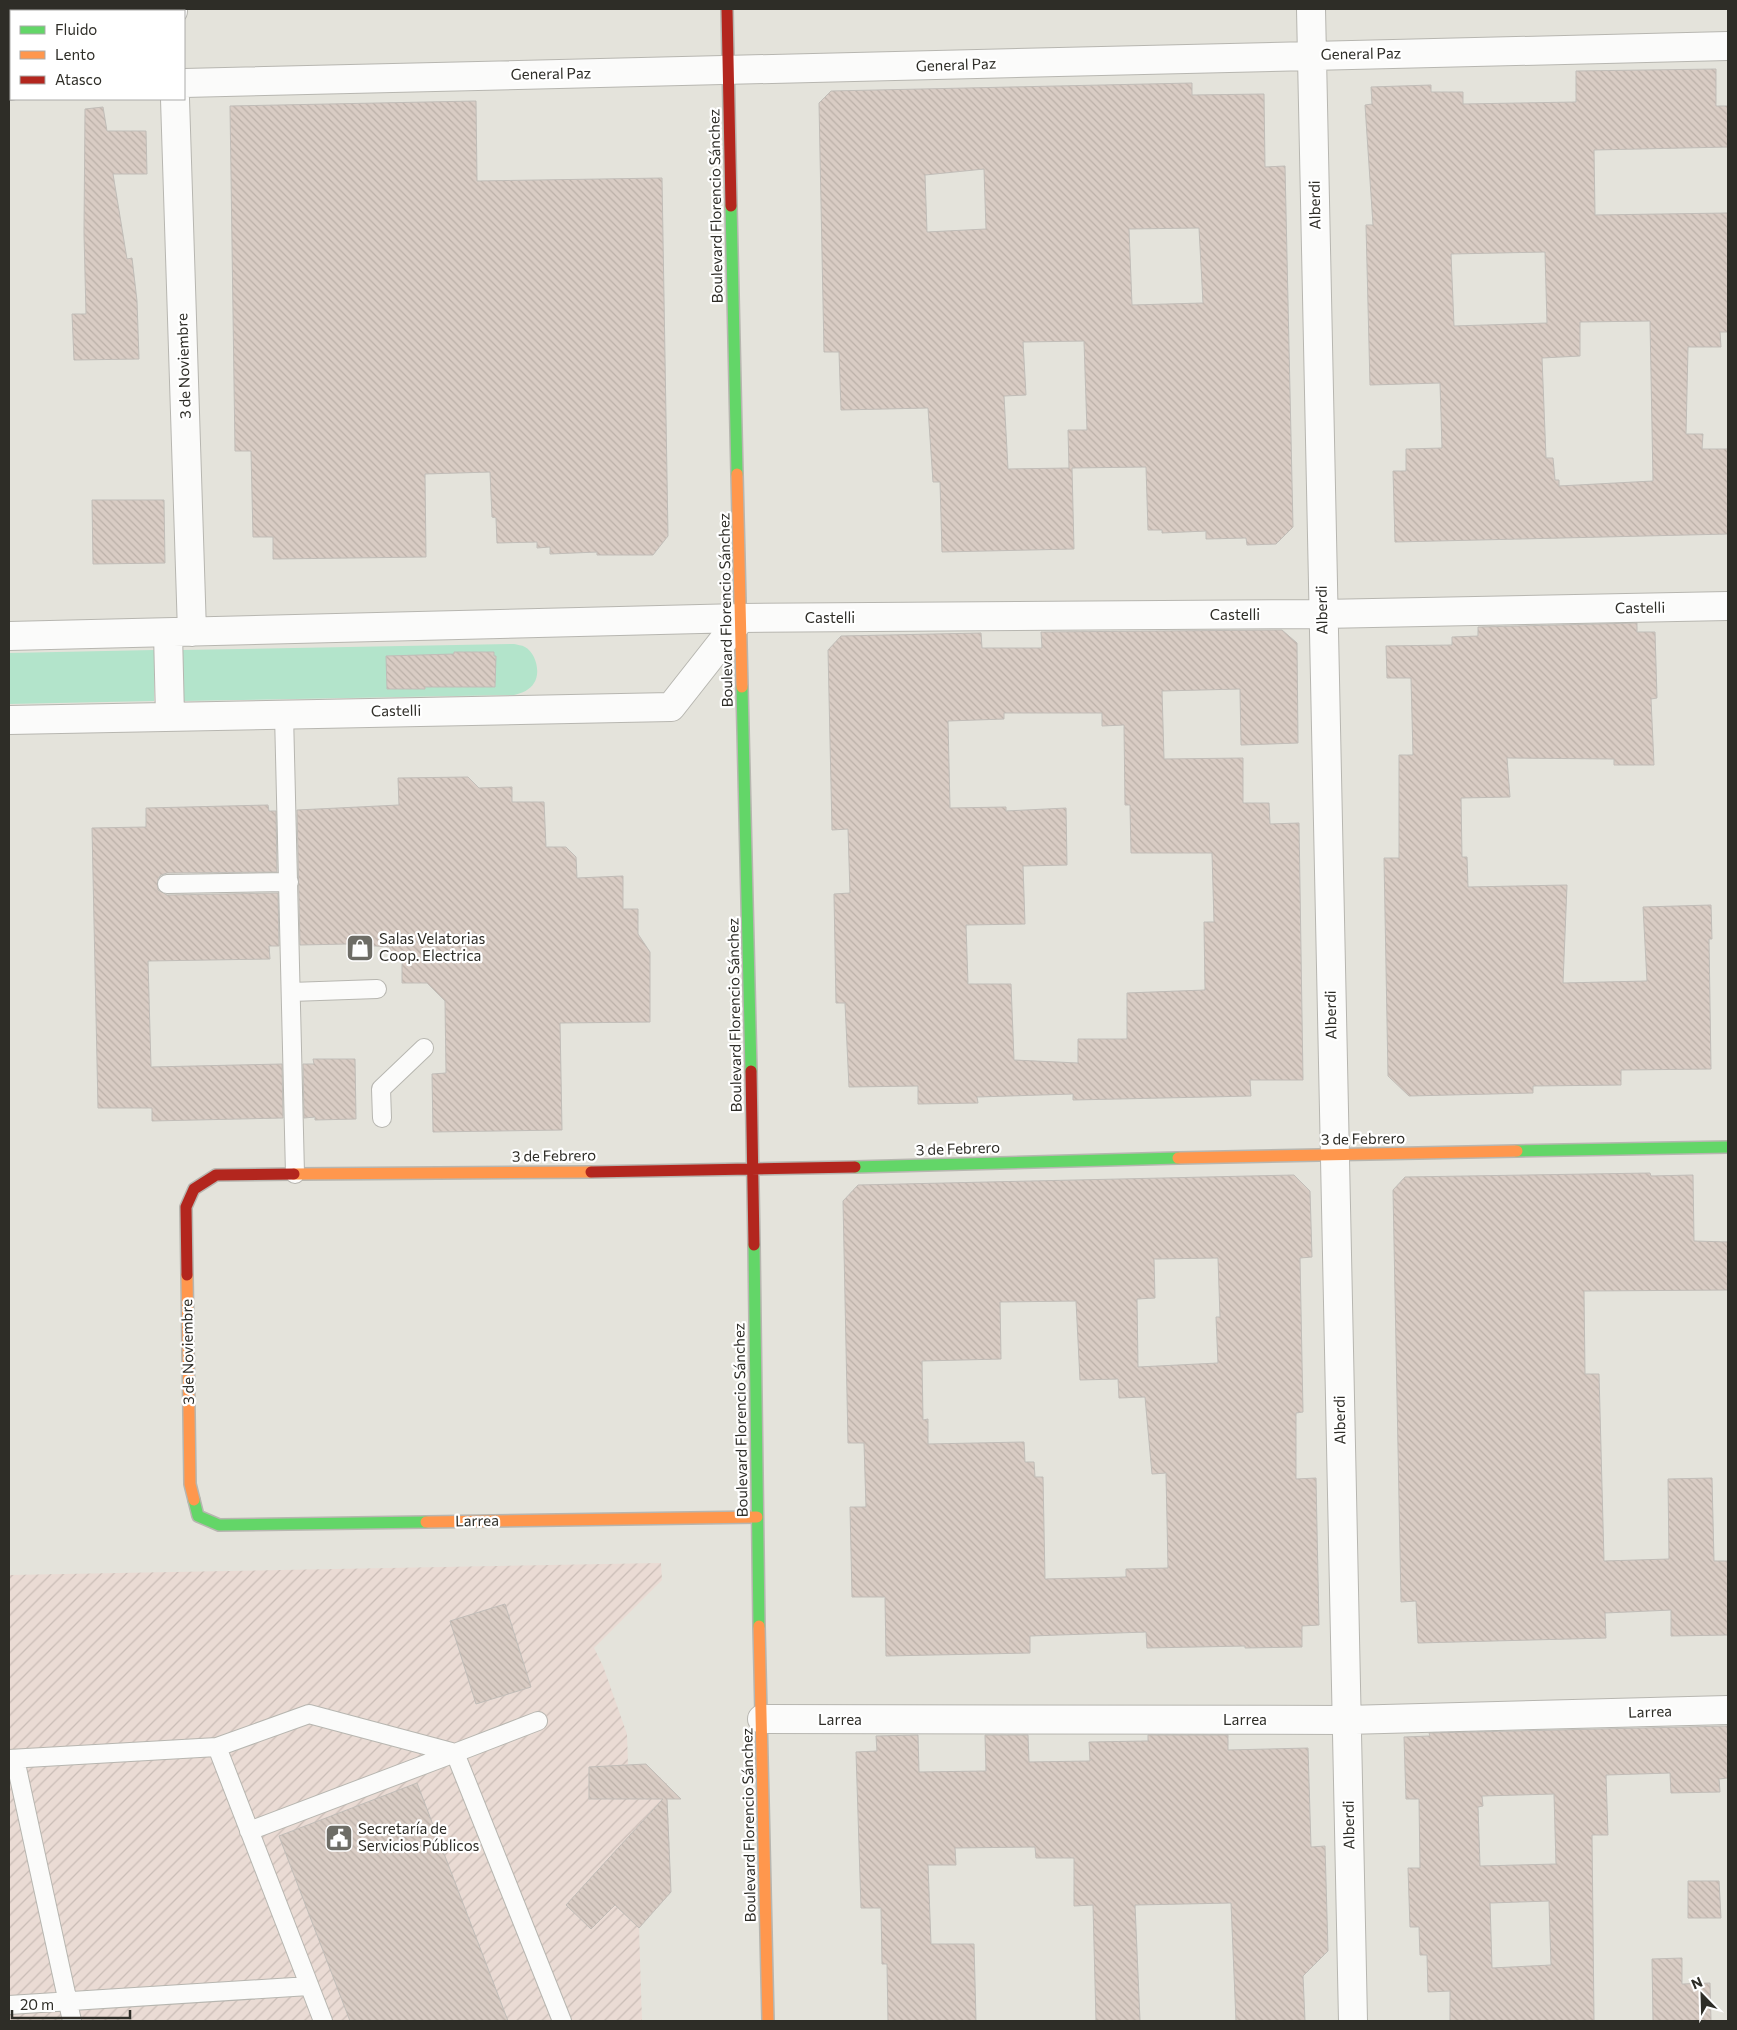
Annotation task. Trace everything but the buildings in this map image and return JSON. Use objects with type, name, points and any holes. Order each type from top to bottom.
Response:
[{"type":"street","name":"Boulevard Florencio Sánchez","points":[[726,9],[753,1170],[757,1517],[768,2021]]},
{"type":"street","name":"Alberdi","points":[[1311,9],[1322,614],[1353,2021]]},
{"type":"street","name":"General Paz","points":[[185,82],[728,71],[1728,46]]},
{"type":"street","name":"3 de Noviembre","points":[[170,717],[180,633],[175,100]]},
{"type":"street","name":"Castelli","points":[[9,636],[741,618],[1322,614],[1728,606]]},
{"type":"street","name":"Castelli","points":[[9,720],[670,707],[741,618]]},
{"type":"street","name":"3 de Febrero","points":[[194,1189],[216,1175],[753,1170],[1334,1154],[1728,1147]]},
{"type":"street","name":"3 de Noviembre","points":[[194,1189],[186,1207],[186,1227],[190,1484],[198,1516]]},
{"type":"street","name":"Larrea","points":[[198,1516],[219,1525],[757,1517]]},
{"type":"street","name":"Larrea","points":[[762,1720],[1346,1720],[1728,1710]]},
{"type":"lane","points":[[284,714],[295,1174]]},
{"type":"lane","points":[[167,884],[289,882]]},
{"type":"lane","points":[[291,992],[377,989]]},
{"type":"lane","points":[[382,1118],[381,1089],[424,1048]]},
{"type":"lane","points":[[72,2021],[12,1759],[217,1747],[309,1714],[455,1753]]},
{"type":"lane","points":[[250,1831],[538,1721]]},
{"type":"lane","points":[[217,1747],[323,2021]]},
{"type":"lane","points":[[455,1753],[562,2021]]},
{"type":"lane","points":[[9,2004],[309,1986]]},
{"type":"shaded area","name":"Secretaría de Servicios Públicos","points":[[661,1563],[662,1580],[594,1648],[603,1666],[627,1734],[628,1765],[646,1764],[667,1784],[671,1892],[639,1928],[642,2021],[9,2021],[9,1575]]},
{"type":"green space","points":[[514,644],[524,646],[529,650],[535,658],[537,674],[530,688],[514,695],[183,701],[182,650]]},
{"type":"green space","points":[[154,650],[154,701],[9,704],[9,653]]},
{"type":"traffic: fast","points":[[731,206],[737,474]]},
{"type":"traffic: fast","points":[[742,687],[751,1071]]},
{"type":"traffic: fast","points":[[1517,1151],[1728,1147]]},
{"type":"traffic: fast","points":[[855,1167],[1178,1158]]},
{"type":"traffic: fast","points":[[754,1245],[759,1626]]},
{"type":"traffic: fast","points":[[194,1500],[198,1516],[219,1525],[426,1522]]},
{"type":"traffic: slow","points":[[737,474],[742,687]]},
{"type":"traffic: slow","points":[[1178,1158],[1517,1151]]},
{"type":"traffic: slow","points":[[294,1174],[591,1172]]},
{"type":"traffic: slow","points":[[187,1275],[190,1484],[194,1500]]},
{"type":"traffic: slow","points":[[426,1522],[757,1517]]},
{"type":"traffic: slow","points":[[759,1626],[768,2021]]},
{"type":"traffic: jam","points":[[727,9],[731,206]]},
{"type":"traffic: jam","points":[[751,1071],[754,1245]]},
{"type":"traffic: jam","points":[[591,1172],[855,1167]]},
{"type":"traffic: jam","points":[[187,1275],[186,1207],[194,1189],[216,1175],[294,1174]]},
{"type":"place","name":"Salas Velatorias Coop. Electrica","points":[[360,948]]},
{"type":"place","name":"Secretaría de Servicios Públicos","points":[[339,1838]]}]
